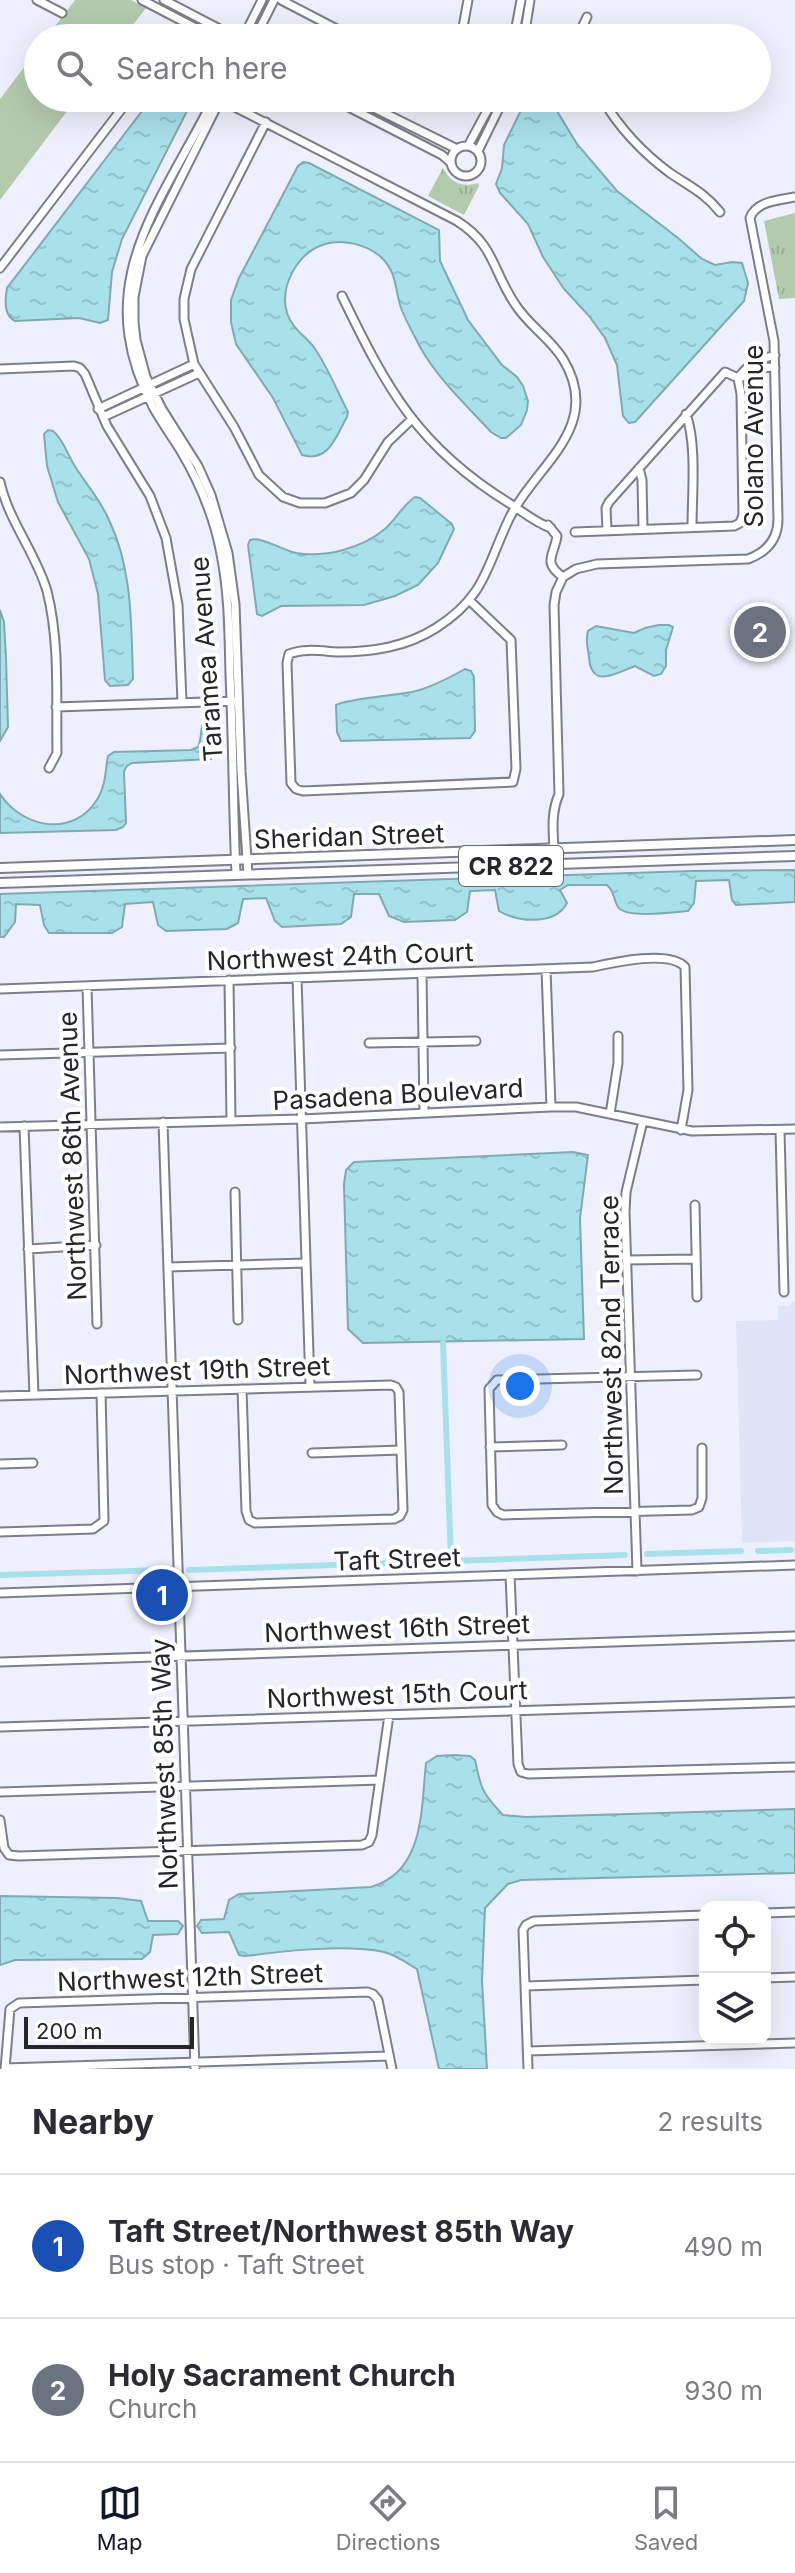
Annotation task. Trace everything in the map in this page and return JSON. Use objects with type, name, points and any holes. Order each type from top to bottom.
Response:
[{"type":"main road","name":"Sheridan Street","points":[[0,868],[795,840]]},
{"type":"main road","name":"Sheridan Street","points":[[0,883],[795,856]]},
{"type":"street","points":[[37,0],[62,13]]},
{"type":"street","points":[[142,0],[188,24]]},
{"type":"street","points":[[164,0],[212,24]]},
{"type":"street","points":[[248,24],[262,0]]},
{"type":"street","points":[[262,24],[274,0]]},
{"type":"street","points":[[281,0],[327,24]]},
{"type":"street","points":[[464,24],[468,0]]},
{"type":"street","points":[[517,24],[521,0]]},
{"type":"street","points":[[526,24],[530,0]]},
{"type":"street","points":[[584,24],[587,17]]},
{"type":"street","points":[[0,268],[119,112]]},
{"type":"street","name":"Taramea Avenue","points":[[207,112],[145,230],[130,273],[127,334],[149,391],[204,496],[221,554],[228,605],[248,874]]},
{"type":"street","name":"Taramea Avenue","points":[[149,391],[134,322],[134,297],[142,256],[219,112]]},
{"type":"street","points":[[246,112],[469,229],[488,249],[504,287],[517,308],[564,361],[575,399],[573,419],[566,439],[515,507],[488,573],[469,600],[435,629],[397,646],[354,652],[303,651],[289,654],[291,783],[296,789],[513,782],[516,769],[511,640],[469,600]]},
{"type":"street","points":[[358,112],[442,155],[459,175],[470,176],[479,171],[478,151],[497,112]]},
{"type":"street","points":[[382,112],[457,149],[468,146],[478,151]]},
{"type":"street","points":[[468,146],[486,112]]},
{"type":"street","points":[[611,112],[638,145],[669,172],[707,196],[720,212]]},
{"type":"street","points":[[266,122],[191,269],[184,299],[184,319],[194,364],[234,427],[259,475],[283,497],[300,503],[335,501],[351,493],[364,480],[388,442],[411,420]]},
{"type":"street","points":[[451,163],[457,149]]},
{"type":"street","name":"Solano Avenue","points":[[563,577],[576,569],[597,564],[754,557],[773,541],[778,528],[775,355],[750,223],[754,209],[764,204],[795,199]]},
{"type":"street","points":[[342,296],[371,357],[411,420],[461,470],[515,507],[545,522],[557,536],[550,561],[563,577],[554,605],[559,794],[552,819],[554,849]]},
{"type":"street","points":[[738,378],[752,362],[775,355]]},
{"type":"street","points":[[752,362],[758,370]]},
{"type":"street","points":[[103,417],[194,364]]},
{"type":"street","points":[[607,530],[607,505],[725,372],[738,378],[767,366],[775,368]]},
{"type":"street","points":[[0,369],[80,368],[98,409],[150,496],[166,538],[178,605],[182,702]]},
{"type":"street","points":[[98,409],[199,373]]},
{"type":"street","points":[[575,532],[734,526],[743,520],[741,394],[738,378]]},
{"type":"street","points":[[686,414],[690,424],[692,527]]},
{"type":"street","points":[[639,468],[643,529]]},
{"type":"street","points":[[0,482],[3,496],[46,588],[52,618],[57,753],[49,768]]},
{"type":"street","points":[[56,707],[234,701]]},
{"type":"street","name":"Taramea Avenue","points":[[234,701],[236,874]]},
{"type":"street","name":"Northwest 24th Court","points":[[0,989],[593,967],[622,961],[672,959],[685,967],[688,1090],[681,1130]]},
{"type":"street","points":[[546,969],[551,1107]]},
{"type":"street","points":[[422,974],[424,1112]]},
{"type":"street","points":[[297,978],[310,1386]]},
{"type":"street","points":[[229,980],[231,1121]]},
{"type":"street","name":"Northwest 86th Avenue","points":[[87,986],[97,1324]]},
{"type":"street","points":[[610,1114],[618,1063],[618,1036]]},
{"type":"street","points":[[369,1043],[476,1041]]},
{"type":"street","points":[[0,1055],[231,1048]]},
{"type":"street","name":"Pasadena Boulevard","points":[[0,1127],[302,1119],[576,1107],[681,1130],[795,1129]]},
{"type":"street","name":"Northwest 82nd Terrace","points":[[637,1571],[626,1192],[643,1121]]},
{"type":"street","name":"Northwest 85th Way","points":[[163,1122],[195,2066]]},
{"type":"street","points":[[24,1126],[34,1395]]},
{"type":"street","points":[[780,1130],[784,1292]]},
{"type":"street","points":[[235,1192],[238,1320]]},
{"type":"street","points":[[695,1205],[697,1297]]},
{"type":"street","points":[[28,1249],[96,1245]]},
{"type":"street","points":[[626,1260],[695,1259]]},
{"type":"street","points":[[168,1267],[305,1263]]},
{"type":"street","points":[[697,1375],[497,1380],[489,1389],[492,1505],[503,1515],[692,1510],[699,1507],[702,1498],[702,1448]]},
{"type":"street","name":"Northwest 19th Street","points":[[0,1396],[310,1386],[396,1387],[399,1392],[401,1450]]},
{"type":"street","points":[[242,1389],[246,1511],[249,1520],[255,1523],[302,1522],[394,1519],[400,1516],[403,1510],[401,1450],[312,1453]]},
{"type":"street","points":[[0,1532],[93,1529],[104,1521],[101,1393]]},
{"type":"street","points":[[490,1447],[562,1445]]},
{"type":"street","points":[[0,1464],[33,1463]]},
{"type":"street","name":"Taft Street","points":[[0,1593],[795,1565]]},
{"type":"street","points":[[510,1575],[518,1764],[521,1772],[795,1767]]},
{"type":"street","name":"Northwest 16th Street","points":[[0,1662],[795,1636]]},
{"type":"street","name":"Northwest 15th Court","points":[[0,1727],[795,1702]]},
{"type":"street","points":[[0,1820],[4,1848],[9,1855],[362,1845],[369,1842],[372,1835],[389,1715]]},
{"type":"street","points":[[0,1792],[380,1780]]},
{"type":"street","points":[[771,1913],[795,1912]]},
{"type":"street","points":[[528,2069],[523,1930],[526,1925],[534,1921],[699,1915]]},
{"type":"street","points":[[771,1978],[795,1977]]},
{"type":"street","points":[[526,1986],[699,1980]]},
{"type":"street","name":"Northwest 12th Street","points":[[5,2069],[10,2009],[19,2003],[51,2000],[368,1992],[378,2000],[389,2056]]},
{"type":"street","points":[[528,2051],[795,2043]]},
{"type":"street","points":[[5,2069],[195,2066],[389,2056],[392,2069]]},
{"type":"shaded area","points":[[795,1301],[795,1541],[742,1543],[736,1321],[778,1320],[778,1306],[788,1306]]},
{"type":"green space","points":[[75,0],[131,0],[146,8],[134,24],[57,24]]},
{"type":"green space","points":[[24,67],[24,112],[66,112],[0,200],[0,99]]},
{"type":"green space","points":[[443,168],[457,183],[478,183],[464,215],[428,196]]},
{"type":"green space","points":[[795,213],[795,298],[779,299],[764,221]]},
{"type":"water","points":[[141,112],[186,112],[122,239],[112,272],[108,320],[100,323],[79,318],[15,321],[7,311],[7,288]]},
{"type":"water","points":[[520,112],[558,112],[577,144],[617,191],[702,259],[715,265],[742,263],[748,283],[744,301],[635,422],[629,423],[623,416],[617,365],[605,338],[564,289],[543,257],[528,224],[500,193],[496,184],[502,168],[504,145]]},
{"type":"water","points":[[303,162],[439,230],[440,261],[468,320],[502,365],[517,377],[528,401],[521,425],[506,438],[491,432],[427,359],[405,318],[393,276],[382,258],[362,246],[332,243],[315,248],[299,262],[288,281],[285,303],[289,318],[318,353],[348,412],[325,452],[302,455],[273,398],[236,344],[231,322],[231,300],[239,278],[298,166]]},
{"type":"water","points":[[48,430],[60,439],[102,506],[123,558],[131,618],[133,679],[128,685],[110,686],[105,680],[98,594],[89,559],[58,502],[47,466],[44,434]]},
{"type":"water","points":[[415,497],[452,524],[454,529],[438,563],[418,585],[364,605],[281,606],[262,616],[257,614],[248,545],[250,540],[266,542],[296,553],[319,554],[343,550],[376,536]]},
{"type":"water","points":[[0,610],[4,622],[8,727],[0,741]]},
{"type":"water","points":[[659,625],[673,627],[666,650],[666,666],[661,674],[654,676],[635,666],[605,676],[594,673],[587,644],[588,631],[596,626],[634,633]]},
{"type":"water","points":[[465,669],[471,671],[474,677],[475,731],[470,738],[341,741],[337,732],[336,705],[419,690]]},
{"type":"water","points":[[204,720],[212,720],[215,735],[211,759],[132,763],[127,766],[124,771],[126,823],[123,827],[116,830],[0,833],[0,794],[22,815],[35,821],[63,824],[88,811],[98,798],[108,756],[114,752],[191,750],[198,747]]},
{"type":"water","points":[[795,870],[795,902],[736,905],[732,900],[729,880],[696,881],[694,903],[688,911],[630,913],[618,907],[607,885],[568,885],[560,890],[567,903],[554,916],[545,919],[516,918],[499,911],[495,890],[470,891],[467,912],[455,920],[404,922],[389,916],[379,894],[354,894],[351,917],[341,924],[282,927],[275,921],[266,898],[243,899],[238,923],[227,929],[166,931],[158,925],[153,902],[125,904],[122,927],[112,933],[49,933],[40,905],[16,904],[15,922],[4,937],[0,937],[0,894]]},
{"type":"water","points":[[573,1152],[588,1155],[580,1218],[584,1339],[363,1343],[348,1329],[344,1184],[346,1170],[354,1162]]},
{"type":"water","points":[[437,1756],[470,1756],[475,1760],[483,1790],[503,1815],[526,1817],[795,1809],[795,1873],[521,1880],[508,1884],[485,1908],[482,1981],[487,2069],[439,2069],[417,1969],[397,1957],[384,1952],[351,1949],[245,1956],[239,1955],[229,1932],[202,1933],[197,1926],[201,1920],[224,1919],[229,1900],[239,1894],[371,1887],[389,1879],[402,1868],[417,1836],[426,1763]]},
{"type":"water","points":[[0,1896],[141,1901],[148,1921],[178,1921],[183,1926],[178,1934],[153,1935],[150,1952],[142,1959],[15,1960],[0,1965]]},
{"type":"waterway","points":[[443,1343],[451,1560]]},
{"type":"waterway","points":[[758,1551],[791,1550]]},
{"type":"waterway","points":[[647,1554],[741,1551]]},
{"type":"waterway","points":[[189,1570],[625,1555]]},
{"type":"waterway","points":[[0,1575],[164,1570]]},
{"type":"place","name":"Holy Sacrament Church","points":[[760,632]]},
{"type":"place","name":"Taft Street/Northwest 85th Way","points":[[162,1595]]}]
